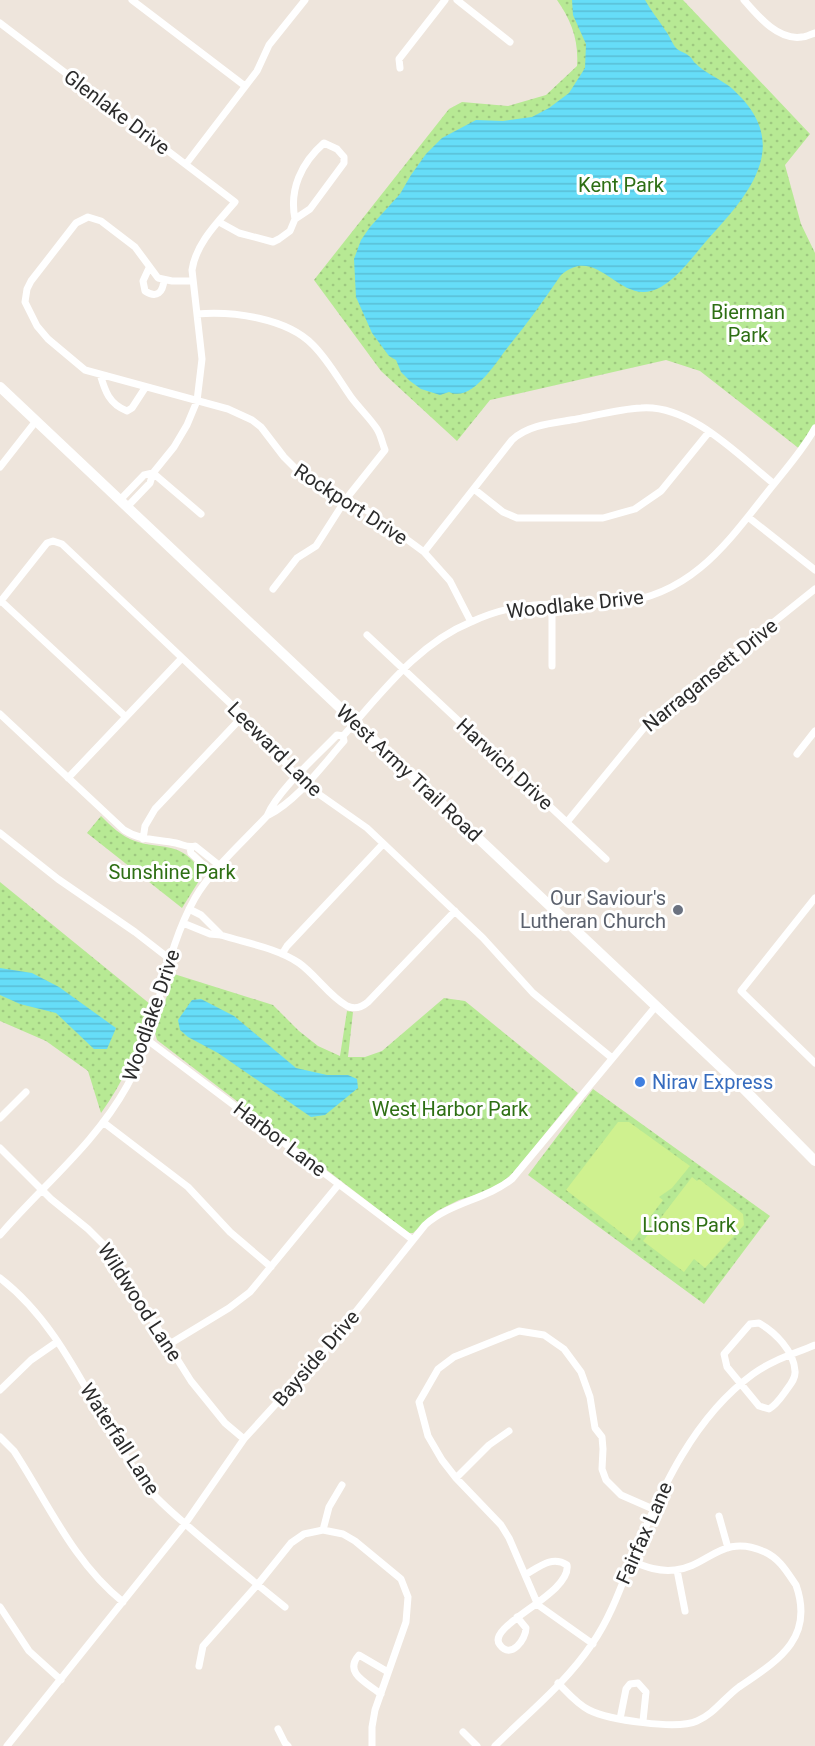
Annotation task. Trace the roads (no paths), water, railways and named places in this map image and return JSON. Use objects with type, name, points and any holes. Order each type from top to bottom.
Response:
[{"type":"main road","name":"West Army Trail Road","points":[[0,387],[741,1086],[815,1161]]},
{"type":"street","points":[[132,0],[245,86]]},
{"type":"street","points":[[400,68],[399,59],[446,0]]},
{"type":"street","points":[[457,0],[510,42]]},
{"type":"street","points":[[744,0],[765,24],[776,31],[800,38],[815,33]]},
{"type":"street","points":[[186,164],[257,71],[269,45],[301,1]]},
{"type":"street","name":"Glenlake Drive","points":[[0,23],[234,202],[219,222]]},
{"type":"street","points":[[124,503],[150,483],[153,473],[179,440],[197,401],[202,359],[192,270],[197,251],[219,222],[239,233],[273,242],[287,234],[295,219],[310,209],[344,164],[344,157],[337,148],[324,143],[310,157],[296,184],[292,203],[295,219]]},
{"type":"street","name":"Rockport Drive","points":[[149,268],[135,247],[101,221],[88,217],[76,223],[47,260],[27,289],[25,302],[29,312],[48,339],[84,370],[237,412],[252,420],[268,435],[292,466],[371,513],[424,552],[450,581],[471,622]]},
{"type":"street","points":[[164,280],[164,286],[159,294],[154,295],[146,291],[143,281],[149,268],[158,278],[164,280],[193,280]]},
{"type":"street","points":[[197,314],[222,312],[285,326],[308,340],[359,409],[376,428],[385,450],[346,498],[316,546],[297,558],[273,589]]},
{"type":"street","points":[[100,374],[106,395],[119,408],[127,411],[132,408],[145,388]]},
{"type":"street","points":[[424,552],[517,435],[542,426],[641,408],[657,408],[682,414],[709,432],[774,484]]},
{"type":"street","points":[[0,467],[36,421]]},
{"type":"street","name":"Woodlake Drive","points":[[343,736],[404,669],[436,641],[471,622],[528,605],[618,603],[663,591],[684,581],[721,550],[804,446],[815,428]]},
{"type":"street","points":[[474,489],[503,512],[516,518],[603,518],[623,514],[645,503],[661,491],[709,432]]},
{"type":"street","points":[[153,473],[201,514]]},
{"type":"street","points":[[748,517],[815,570]]},
{"type":"street","name":"Leeward Lane","points":[[0,601],[47,543],[58,541],[262,734],[298,776],[367,828],[483,938],[533,993],[612,1058]]},
{"type":"street","name":"Narragansett Drive","points":[[567,822],[648,723],[815,589]]},
{"type":"street","points":[[0,601],[126,717]]},
{"type":"street","points":[[552,604],[552,666]]},
{"type":"street","name":"Harwich Drive","points":[[367,635],[606,859]]},
{"type":"street","points":[[68,778],[182,658]]},
{"type":"street","points":[[0,714],[117,826],[143,839],[176,843],[189,848],[195,846],[220,866]]},
{"type":"street","points":[[143,839],[145,826],[155,808],[243,716]]},
{"type":"street","points":[[797,754],[815,731]]},
{"type":"street","name":"Woodlake Drive","points":[[0,1235],[80,1151],[103,1122],[131,1078],[146,1039],[183,923],[197,894],[267,816],[271,807],[298,776],[337,735],[343,736]]},
{"type":"street","name":"Woodlake Drive","points":[[267,816],[276,812],[306,783],[345,741],[343,736]]},
{"type":"street","points":[[0,833],[58,879],[171,960]]},
{"type":"street","points":[[282,954],[383,844]]},
{"type":"street","points":[[189,848],[191,853],[213,874]]},
{"type":"street","points":[[815,898],[741,991],[815,1063]]},
{"type":"street","points":[[189,909],[201,915],[221,935]]},
{"type":"street","points":[[183,923],[210,934],[221,935],[282,954],[304,967],[342,1002],[353,1008],[359,1008],[369,1002],[455,911]]},
{"type":"street","name":"Bayside Drive","points":[[7,1746],[185,1524],[244,1439],[326,1349],[425,1225],[442,1212],[492,1193],[512,1179],[656,1006]]},
{"type":"street","name":"Harbor Lane","points":[[146,1039],[413,1240]]},
{"type":"street","points":[[808,1056],[815,1051]]},
{"type":"street","points":[[0,1118],[26,1092]]},
{"type":"street","points":[[103,1122],[188,1187],[231,1232],[272,1267]]},
{"type":"street","name":"Wildwood Lane","points":[[0,1148],[42,1191],[88,1229],[108,1249],[203,1398],[225,1423],[244,1439]]},
{"type":"street","points":[[168,1345],[239,1300],[255,1286],[339,1184]]},
{"type":"street","name":"Waterfall Lane","points":[[0,1278],[32,1307],[57,1342],[139,1476],[163,1504],[285,1607]]},
{"type":"street","points":[[759,1323],[779,1338],[790,1356],[795,1372],[793,1381],[774,1406],[769,1409],[759,1406],[727,1367],[724,1354],[750,1324],[759,1323]]},
{"type":"street","points":[[592,1644],[538,1605],[501,1525],[442,1460],[428,1436],[419,1402],[436,1372],[448,1360],[519,1331],[544,1335],[569,1355],[581,1372],[590,1397],[595,1428],[602,1437],[602,1469],[606,1480],[621,1495],[653,1509]]},
{"type":"street","points":[[0,1390],[31,1360],[57,1342]]},
{"type":"street","name":"Fairfax Lane","points":[[495,1746],[558,1683],[592,1644],[609,1614],[668,1478],[684,1452],[717,1408],[742,1383],[764,1367],[815,1345]]},
{"type":"street","points":[[456,1478],[489,1445],[509,1431]]},
{"type":"street","points":[[0,1437],[21,1461],[84,1564],[123,1602]]},
{"type":"street","points":[[323,1530],[329,1507],[342,1485]]},
{"type":"street","points":[[719,1516],[728,1548]]},
{"type":"street","points":[[199,1666],[203,1646],[295,1540],[303,1534],[323,1530],[349,1537],[401,1579],[408,1597],[408,1615],[373,1718],[372,1746]]},
{"type":"street","points":[[558,1683],[578,1703],[600,1715],[681,1725],[698,1721],[712,1712],[737,1689],[791,1653],[802,1637],[808,1616],[805,1603],[784,1567],[761,1550],[742,1546],[721,1549],[690,1566],[677,1570],[656,1570],[631,1561]]},
{"type":"street","points":[[517,1617],[526,1628],[526,1634],[517,1647],[506,1650],[500,1646],[499,1635],[510,1622],[517,1617],[538,1605],[568,1571],[567,1565],[553,1560],[525,1575]]},
{"type":"street","points":[[677,1570],[685,1611]]},
{"type":"street","points":[[0,1607],[29,1650],[61,1680]]},
{"type":"street","points":[[381,1694],[356,1674],[352,1668],[353,1662],[359,1655],[388,1672]]},
{"type":"street","points":[[620,1719],[626,1689],[630,1684],[638,1683],[646,1692],[643,1721]]},
{"type":"street","points":[[278,1729],[288,1746]]},
{"type":"street","points":[[463,1732],[477,1746]]},
{"type":"water","name":"Kent Park","points":[[572,0],[645,0],[677,49],[688,55],[703,70],[729,86],[749,106],[759,126],[763,146],[760,165],[752,184],[724,221],[687,264],[662,287],[643,292],[632,290],[593,268],[583,266],[572,268],[561,275],[529,321],[475,387],[458,394],[449,392],[440,395],[421,389],[401,372],[396,360],[389,356],[372,333],[356,297],[354,259],[361,240],[400,194],[426,154],[442,138],[476,120],[503,121],[532,117],[569,93],[585,68],[586,44],[573,15]]},
{"type":"water","points":[[0,968],[32,973],[59,987],[116,1028],[107,1049],[94,1049],[56,1013],[20,1004],[0,995]]},
{"type":"water","points":[[201,999],[234,1016],[296,1068],[327,1075],[348,1075],[357,1079],[358,1088],[325,1115],[311,1117],[218,1053],[188,1037],[180,1030],[178,1020],[192,1000]]},
{"type":"place","name":"Our Saviour's Lutheran Church","points":[[678,910]]},
{"type":"place","name":"Nirav Express","points":[[640,1082]]},
{"type":"park label","name":"Bierman Park","points":[[748,324]]},
{"type":"park label","name":"Sunshine Park","points":[[172,872]]},
{"type":"park label","name":"West Harbor Park","points":[[450,1109]]},
{"type":"park label","name":"Lions Park","points":[[689,1225]]}]
